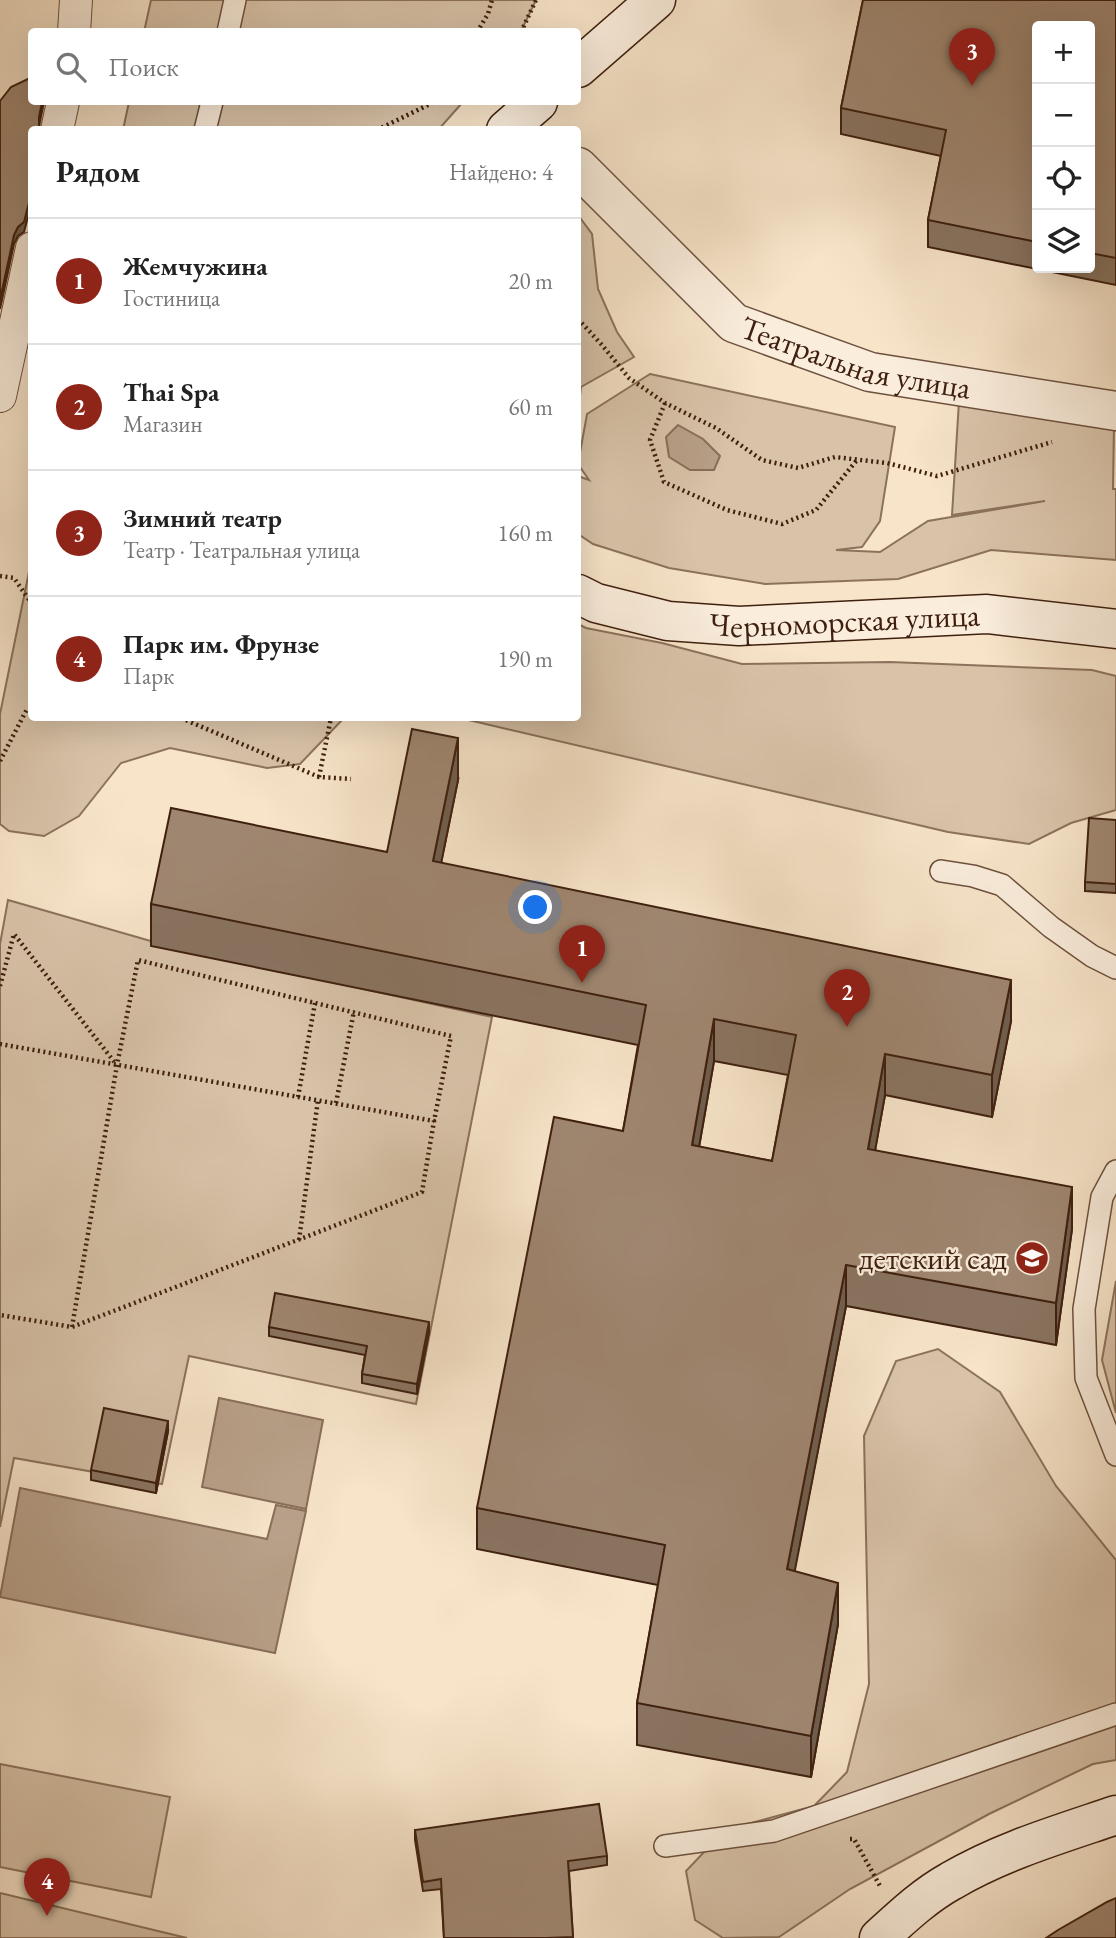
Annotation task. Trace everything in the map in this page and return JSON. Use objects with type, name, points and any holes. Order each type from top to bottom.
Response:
[{"type":"main road","points":[[581,65],[656,0]]},
{"type":"main road","name":"Театральная улица","points":[[581,170],[734,323],[870,372],[1116,411]]},
{"type":"main road","name":"Черноморская улица","points":[[581,596],[596,603],[668,621],[738,626],[987,614],[1116,629]]},
{"type":"main road","points":[[879,1938],[922,1900],[977,1866],[1022,1847],[1116,1815]]},
{"type":"street","points":[[74,28],[76,0]]},
{"type":"street","points":[[58,126],[62,105]]},
{"type":"street","points":[[0,396],[28,266]]},
{"type":"lane","points":[[229,28],[235,0]]},
{"type":"lane","points":[[206,126],[211,105]]},
{"type":"lane","points":[[941,871],[973,876],[1002,885],[1051,927],[1092,956],[1116,968]]},
{"type":"lane","points":[[1116,1171],[1102,1197],[1084,1309],[1086,1378],[1116,1455]]},
{"type":"lane","points":[[665,1846],[774,1831],[1116,1714]]},
{"type":"path","points":[[479,28],[492,0]]},
{"type":"path","points":[[523,28],[536,0]]},
{"type":"path","points":[[385,126],[428,105]]},
{"type":"path","points":[[581,322],[629,378],[666,403],[716,428],[762,460],[798,468],[835,457],[887,463],[937,476],[1064,438]]},
{"type":"path","points":[[666,403],[650,440],[664,482],[727,510],[782,524],[816,510],[858,460]]},
{"type":"path","points":[[0,576],[14,578],[28,598]]},
{"type":"path","points":[[0,761],[28,709]]},
{"type":"path","points":[[188,721],[319,777],[351,779]]},
{"type":"path","points":[[319,777],[330,721]]},
{"type":"path","points":[[0,986],[14,934],[117,1065]]},
{"type":"path","points":[[0,1315],[72,1327],[422,1192],[451,1036],[138,960],[72,1327]]},
{"type":"path","points":[[298,1097],[314,1003]]},
{"type":"path","points":[[336,1104],[354,1011]]},
{"type":"path","points":[[0,1044],[434,1121]]},
{"type":"path","points":[[299,1240],[318,1100]]},
{"type":"path","points":[[854,1839],[884,1893]]},
{"type":"shaded area","points":[[151,0],[536,0],[522,28],[145,28]]},
{"type":"shaded area","points":[[128,105],[460,105],[442,126],[124,126]]},
{"type":"shaded area","points":[[581,219],[592,234],[598,289],[617,332],[634,357],[581,387]]},
{"type":"shaded area","points":[[650,374],[895,427],[880,521],[862,547],[836,550],[880,552],[928,521],[1045,501],[952,515],[959,401],[1114,425],[1116,560],[991,550],[898,579],[765,584],[669,568],[593,544],[581,536],[581,477],[589,480],[581,468],[581,447],[587,414]]},
{"type":"shaded area","points":[[678,425],[703,439],[720,456],[714,470],[690,470],[669,457],[666,437]]},
{"type":"shaded area","points":[[28,577],[28,721],[341,721],[300,764],[267,768],[170,748],[121,763],[79,816],[44,836],[9,831],[0,824],[0,714]]},
{"type":"shaded area","points":[[581,626],[742,664],[890,662],[1092,670],[1116,676],[1116,810],[1071,823],[1029,844],[948,832],[473,721],[581,721]]},
{"type":"shaded area","points":[[8,900],[175,948],[492,1017],[416,1404],[189,1356],[162,1484],[14,1458],[0,1527],[0,944]]},
{"type":"shaded area","points":[[1116,1281],[1116,1413],[1102,1360]]},
{"type":"shaded area","points":[[938,1349],[1000,1392],[1056,1486],[1116,1560],[1116,1760],[1093,1764],[989,1814],[850,1889],[779,1937],[723,1938],[695,1920],[686,1871],[725,1830],[814,1806],[847,1772],[869,1684],[864,1436],[896,1361]]},
{"type":"shaded area","points":[[219,1398],[323,1420],[306,1509],[202,1487]]},
{"type":"shaded area","points":[[20,1488],[267,1539],[276,1505],[306,1511],[275,1653],[0,1597]]},
{"type":"shaded area","points":[[0,1764],[170,1797],[151,1897],[0,1867]]},
{"type":"shaded area","points":[[0,1893],[187,1938],[0,1938]]},
{"type":"building","points":[[863,0],[1116,0],[1116,258],[1095,254],[1095,21],[1032,21],[1032,241],[928,220],[946,130],[841,108]]},
{"type":"building","points":[[28,79],[28,105],[41,105],[40,126],[28,126],[28,206],[24,222],[14,235],[0,300],[0,101],[11,87]]},
{"type":"building","points":[[412,729],[458,738],[433,861],[1011,980],[992,1075],[885,1054],[868,1149],[1072,1187],[1056,1303],[846,1265],[787,1569],[838,1583],[811,1736],[637,1703],[665,1545],[477,1508],[554,1117],[623,1131],[646,1005],[151,904],[171,808],[387,852]],"holes":[[[714,1019],[796,1035],[772,1161],[692,1145]]]},
{"type":"building","points":[[1089,818],[1116,820],[1116,884],[1085,882]]},
{"type":"building","points":[[275,1293],[429,1322],[417,1384],[362,1374],[367,1346],[269,1327]]},
{"type":"building","points":[[104,1408],[168,1421],[156,1483],[91,1470]]},
{"type":"building","points":[[599,1804],[607,1856],[568,1861],[573,1937],[444,1938],[441,1879],[423,1882],[415,1830]]},
{"type":"building","points":[[1116,1898],[1116,1938],[1046,1938],[1107,1902]]},
{"type":"place","name":"Зимний театр","points":[[972,86]]},
{"type":"place","name":"Жемчужина","points":[[582,983]]},
{"type":"place","name":"Thai Spa","points":[[847,1027]]},
{"type":"place","name":"детский сад","points":[[1032,1258]]},
{"type":"place","name":"Парк им. Фрунзе","points":[[47,1916]]}]
